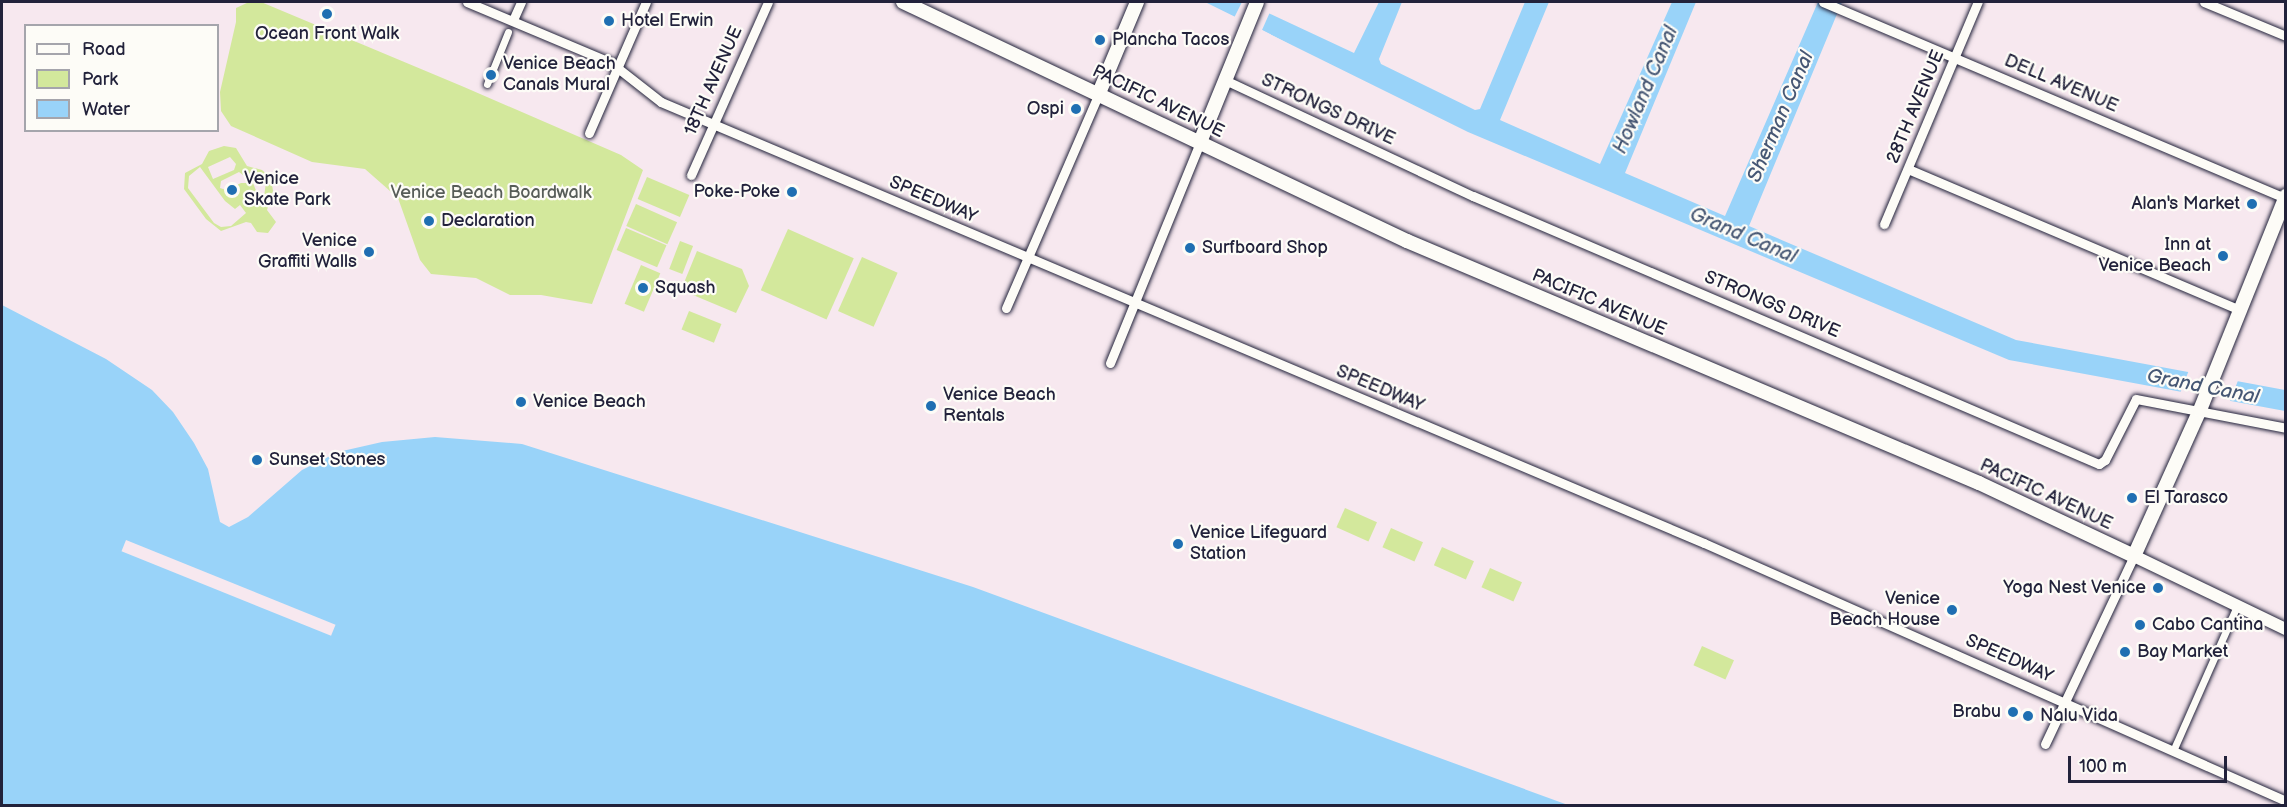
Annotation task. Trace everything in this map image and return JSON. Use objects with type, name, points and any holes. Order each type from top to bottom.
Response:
[{"type":"main road","name":"PACIFIC AVENUE","points":[[903,2],[1407,241],[1979,483],[2134,556]]},
{"type":"main road","points":[[1099,93],[1137,2]]},
{"type":"main road","points":[[1200,142],[1257,2]]},
{"type":"main road","points":[[2134,556],[2202,405],[2285,198]]},
{"type":"street","name":"SPEEDWAY","points":[[467,2],[513,20],[618,68],[661,102],[1704,543],[2286,801]]},
{"type":"street","points":[[513,20],[521,2]]},
{"type":"street","points":[[589,133],[646,2]]},
{"type":"street","name":"18TH AVENUE","points":[[691,175],[768,2]]},
{"type":"street","name":"DELL AVENUE","points":[[1823,2],[2285,198]]},
{"type":"street","name":"28TH AVENUE","points":[[1884,224],[1978,2]]},
{"type":"street","points":[[2204,2],[2286,36]]},
{"type":"street","points":[[488,84],[508,32]]},
{"type":"street","name":"STRONGS DRIVE","points":[[1225,80],[1473,196],[2099,464],[2105,460],[2136,399],[2202,405],[2286,428]]},
{"type":"street","points":[[1006,308],[1099,93]]},
{"type":"street","points":[[1110,363],[1200,142]]},
{"type":"street","points":[[1908,169],[2240,310]]},
{"type":"street","points":[[2045,744],[2134,556]]},
{"type":"street","name":"PACIFIC AVENUE","points":[[2134,556],[2286,629]]},
{"type":"street","points":[[2173,751],[2237,606]]},
{"type":"street","points":[[2269,806],[2274,796]]},
{"type":"green space","name":"Venice Beach Boardwalk","points":[[249,2],[261,2],[464,87],[621,155],[643,170],[592,304],[541,295],[510,295],[476,278],[431,274],[420,260],[398,198],[365,169],[312,162],[231,126],[221,111],[220,92],[236,22],[236,8]]},
{"type":"green space","name":"Venice Skate Park","points":[[224,146],[236,148],[247,166],[262,170],[271,178],[273,191],[267,210],[276,222],[268,233],[257,232],[251,223],[246,222],[221,231],[206,219],[184,189],[185,173],[202,164],[209,151]],"holes":[[[230,157],[236,164],[234,170],[213,179],[208,167]],[[200,167],[225,201],[235,209],[240,205],[246,213],[231,226],[221,227],[214,223],[188,188],[189,176]],[[239,172],[247,178],[256,173],[266,182],[264,197],[259,203],[251,201],[257,193],[253,183],[241,183],[226,190],[220,188],[221,181]]]},
{"type":"green space","points":[[647,177],[689,195],[680,217],[638,199]]},
{"type":"green space","points":[[636,204],[677,222],[667,244],[626,226]]},
{"type":"green space","points":[[626,228],[667,245],[657,267],[617,250]]},
{"type":"green space","points":[[788,229],[854,258],[827,319],[761,290]]},
{"type":"green space","points":[[680,241],[693,246],[682,274],[669,269]]},
{"type":"green space","points":[[697,251],[742,269],[749,286],[736,313],[681,290]]},
{"type":"green space","points":[[862,257],[898,273],[874,327],[838,311]]},
{"type":"green space","name":"Squash","points":[[641,265],[660,273],[644,312],[625,304]]},
{"type":"green space","points":[[689,311],[721,324],[714,343],[682,330]]},
{"type":"green space","points":[[1345,508],[1377,522],[1368,541],[1336,527]]},
{"type":"green space","points":[[1391,528],[1423,542],[1414,561],[1382,547]]},
{"type":"green space","points":[[1442,547],[1474,561],[1466,580],[1434,565]]},
{"type":"green space","points":[[1490,568],[1522,582],[1513,601],[1481,587]]},
{"type":"green space","points":[[1702,646],[1734,660],[1725,679],[1693,665]]},
{"type":"water","points":[[1205,2],[1245,2],[1354,53],[1379,2],[1402,2],[1379,59],[1381,64],[1475,110],[1480,109],[1525,2],[1549,2],[1500,120],[1600,164],[1672,2],[1696,2],[1625,173],[1725,216],[1818,2],[1842,2],[1749,226],[2016,340],[2285,390],[2285,411],[2009,360],[1468,132]]},
{"type":"water","points":[[2,305],[106,359],[152,390],[173,412],[194,443],[208,469],[220,522],[229,527],[248,517],[302,470],[338,452],[382,442],[435,437],[522,444],[973,587],[1568,805],[2,806]]},
{"type":"pier","points":[[1242,2],[1252,2],[1304,26],[1270,12],[1262,30],[1293,46],[1234,18]]},
{"type":"pier","points":[[2189,370],[2239,378],[2229,404],[2179,396]]},
{"type":"pier","points":[[126,540],[336,625],[331,636],[122,551]]},
{"type":"place","name":"Ocean Front Walk","points":[[327,14]]},
{"type":"place","name":"Hotel Erwin","points":[[609,21]]},
{"type":"place","name":"Plancha Tacos","points":[[1100,40]]},
{"type":"place","name":"Venice Beach Canals Mural","points":[[491,75]]},
{"type":"place","name":"Ospi","points":[[1076,109]]},
{"type":"place","name":"Venice Skate Park","points":[[232,190]]},
{"type":"place","name":"Poke-Poke","points":[[792,192]]},
{"type":"place","name":"Alan's Market","points":[[2252,204]]},
{"type":"place","name":"Declaration","points":[[429,221]]},
{"type":"place","name":"Surfboard Shop","points":[[1190,248]]},
{"type":"place","name":"Venice Graffiti Walls","points":[[369,252]]},
{"type":"place","name":"Inn at Venice Beach","points":[[2223,256]]},
{"type":"place","name":"Squash","points":[[643,288]]},
{"type":"place","name":"Venice Beach","points":[[521,402]]},
{"type":"place","name":"Venice Beach Rentals","points":[[931,406]]},
{"type":"place","name":"Sunset Stones","points":[[257,460]]},
{"type":"place","name":"El Tarasco","points":[[2132,498]]},
{"type":"place","name":"Venice Lifeguard Station","points":[[1178,544]]},
{"type":"place","name":"Yoga Nest Venice","points":[[2158,588]]},
{"type":"place","name":"Venice Beach House","points":[[1952,610]]},
{"type":"place","name":"Cabo Cantina","points":[[2140,625]]},
{"type":"place","name":"Bay Market","points":[[2125,652]]},
{"type":"place","name":"Brabu","points":[[2013,712]]},
{"type":"place","name":"Nalu Vida","points":[[2028,716]]},
{"type":"water label","name":"Howland Canal","points":[[1646,90]]},
{"type":"water label","name":"Sherman Canal","points":[[1781,117]]},
{"type":"water label","name":"Grand Canal","points":[[1743,236]]},
{"type":"water label","name":"Grand Canal","points":[[2203,387]]}]
